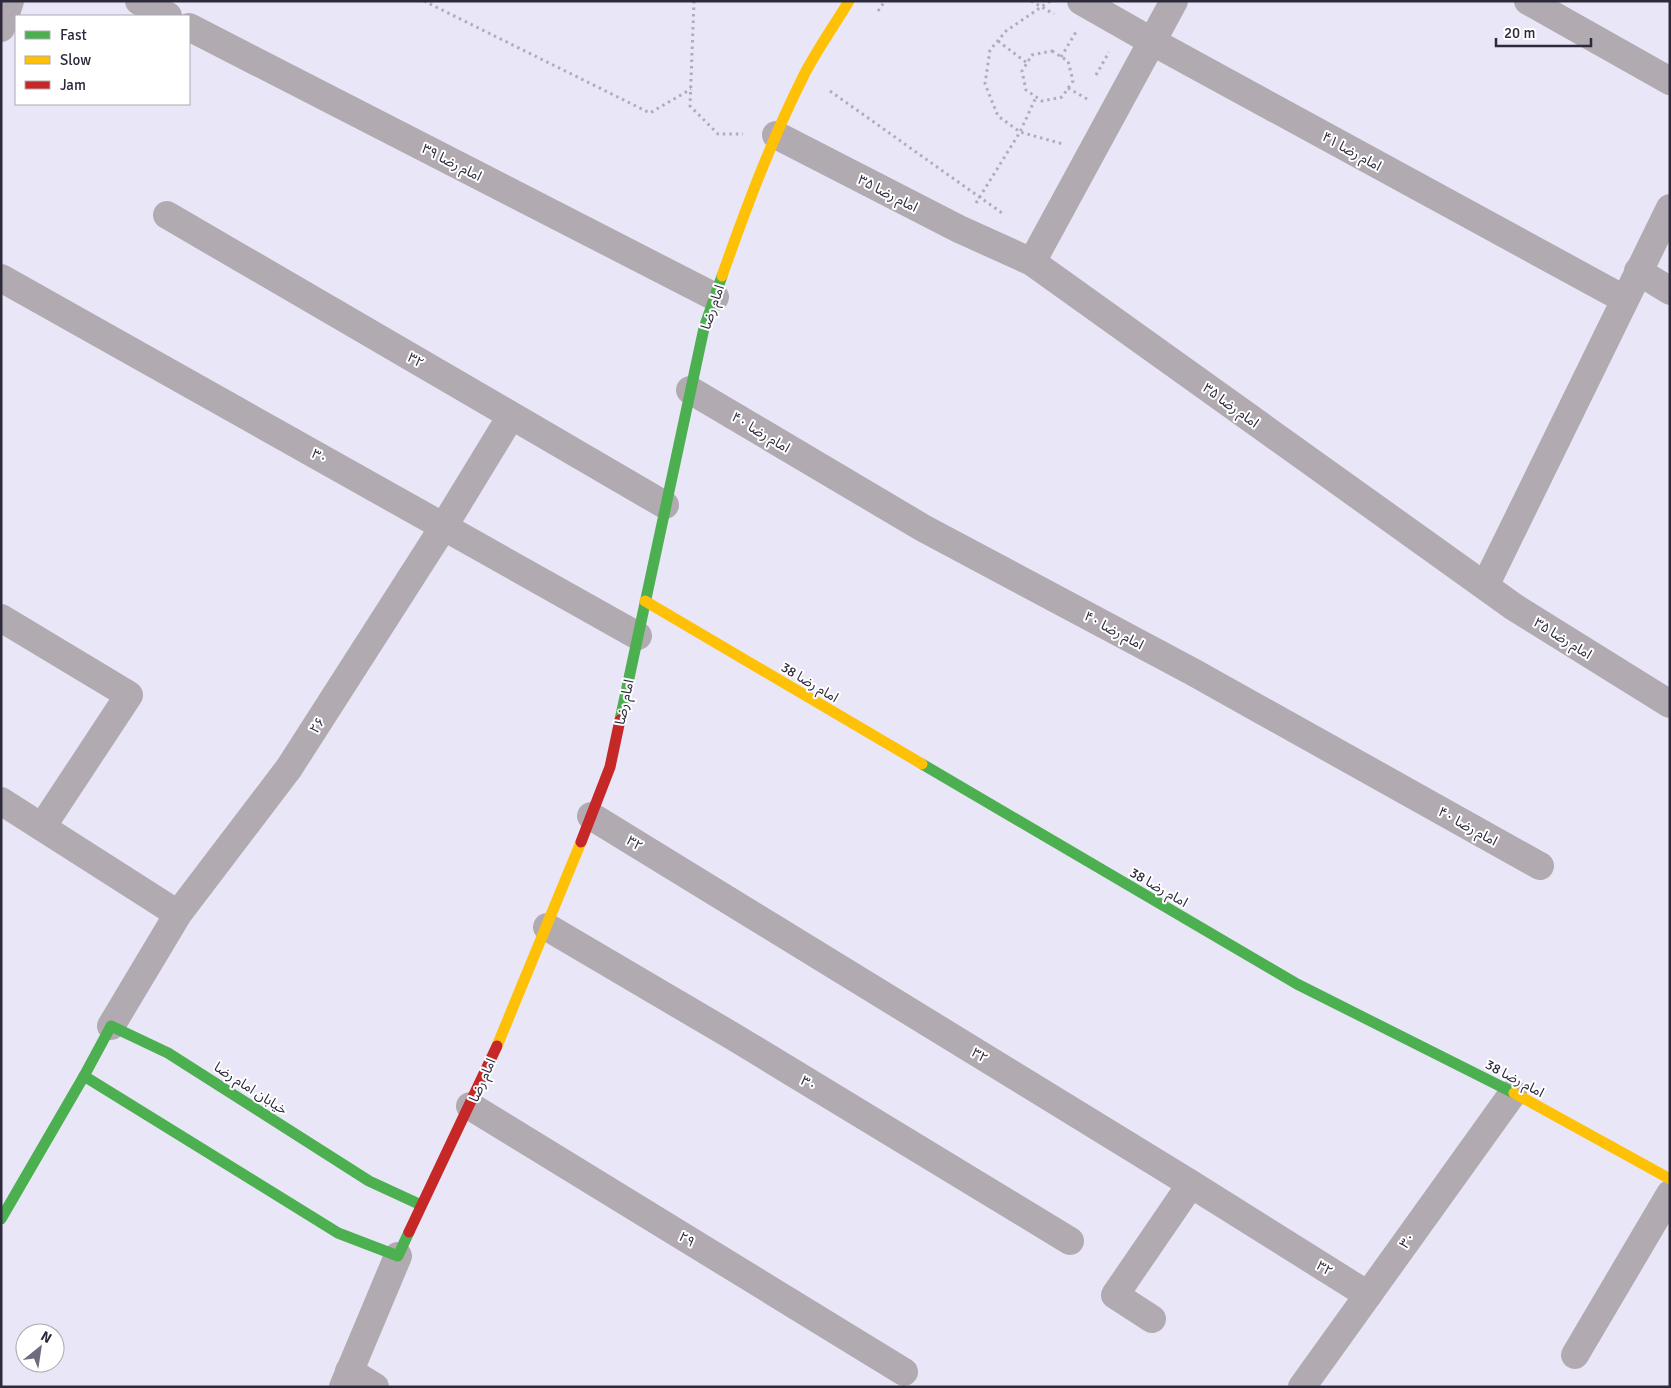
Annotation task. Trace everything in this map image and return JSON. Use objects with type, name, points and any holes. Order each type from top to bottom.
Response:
[{"type":"street","points":[[1,28],[10,1]]},
{"type":"street","points":[[139,1],[166,15]]},
{"type":"street","name":"امام رضا","points":[[346,1379],[421,1205],[470,1106],[547,927],[610,767],[704,328],[744,216],[776,135],[804,75],[849,1]]},
{"type":"street","name":"امام رضا ۴۱","points":[[1081,1],[1624,298]]},
{"type":"street","points":[[1032,262],[1174,1]]},
{"type":"street","points":[[1528,1],[1670,81]]},
{"type":"street","name":"امام رضا ۳۹","points":[[190,28],[715,297]]},
{"type":"street","name":"امام رضا ۳۵","points":[[776,135],[959,229],[1032,262],[1514,607],[1670,704]]},
{"type":"street","points":[[1485,586],[1624,298],[1670,208]]},
{"type":"street","name":"۳۲","points":[[167,215],[665,505]]},
{"type":"street","points":[[1638,271],[1670,291]]},
{"type":"street","name":"۳۰","points":[[1,278],[638,636]]},
{"type":"street","name":"امام رضا ۴۰","points":[[690,390],[923,528],[1192,672],[1540,866]]},
{"type":"street","name":"۲۶","points":[[111,1026],[178,914],[289,768],[512,416]]},
{"type":"street","name":"امام رضا 38","points":[[645,601],[1296,984],[1513,1093],[1670,1179]]},
{"type":"street","points":[[1,618],[129,695],[42,827]]},
{"type":"street","points":[[1,801],[178,914]]},
{"type":"street","name":"۳۲","points":[[591,816],[1191,1184],[1368,1295]]},
{"type":"street","name":"۳۰","points":[[547,927],[734,1037],[1070,1241]]},
{"type":"street","points":[[1,1218],[111,1026]]},
{"type":"street","name":"خیابان امام رضا","points":[[111,1026],[168,1053],[369,1181],[421,1205]]},
{"type":"street","points":[[84,1076],[338,1233],[398,1256]]},
{"type":"street","name":"۳۰","points":[[1302,1387],[1513,1093]]},
{"type":"street","name":"۲۹","points":[[470,1106],[904,1372]]},
{"type":"street","points":[[1152,1319],[1115,1295],[1191,1184]]},
{"type":"street","points":[[1575,1355],[1670,1194]]},
{"type":"street","points":[[346,1379],[375,1387]]},
{"type":"path","points":[[424,1],[650,113],[691,90]]},
{"type":"path","points":[[694,1],[690,106],[718,134],[776,135]]},
{"type":"path","points":[[875,18],[885,1]]},
{"type":"path","points":[[1050,1],[1006,31],[990,50],[985,84],[998,116],[1020,132],[1061,144],[1094,148]]},
{"type":"path","points":[[998,41],[1027,63]]},
{"type":"path","points":[[1093,81],[1111,47]]},
{"type":"path","points":[[1052,51],[1068,62],[1072,81],[1062,97],[1042,101],[1026,90],[1022,71],[1027,63],[1032,55],[1052,51]]},
{"type":"path","points":[[834,83],[830,91],[1003,214]]},
{"type":"path","points":[[1081,105],[1089,89]]},
{"type":"path","points":[[959,229],[1020,132],[1036,97]]},
{"type":"path","points":[[1056,152],[1065,136]]},
{"type":"traffic: fast","points":[[620,720],[704,328],[722,276]]},
{"type":"traffic: fast","points":[[922,764],[1297,984],[1514,1093]]},
{"type":"traffic: fast","points":[[1,1219],[111,1026],[168,1053],[369,1181],[421,1205]]},
{"type":"traffic: fast","points":[[84,1076],[338,1233],[398,1256],[409,1232]]},
{"type":"traffic: slow","points":[[722,276],[759,175],[791,101],[814,58],[849,1]]},
{"type":"traffic: slow","points":[[645,601],[922,764]]},
{"type":"traffic: slow","points":[[497,1046],[581,842]]},
{"type":"traffic: slow","points":[[1514,1093],[1670,1179]]},
{"type":"traffic: jam","points":[[581,842],[610,767],[620,720]]},
{"type":"traffic: jam","points":[[409,1232],[497,1046]]}]
